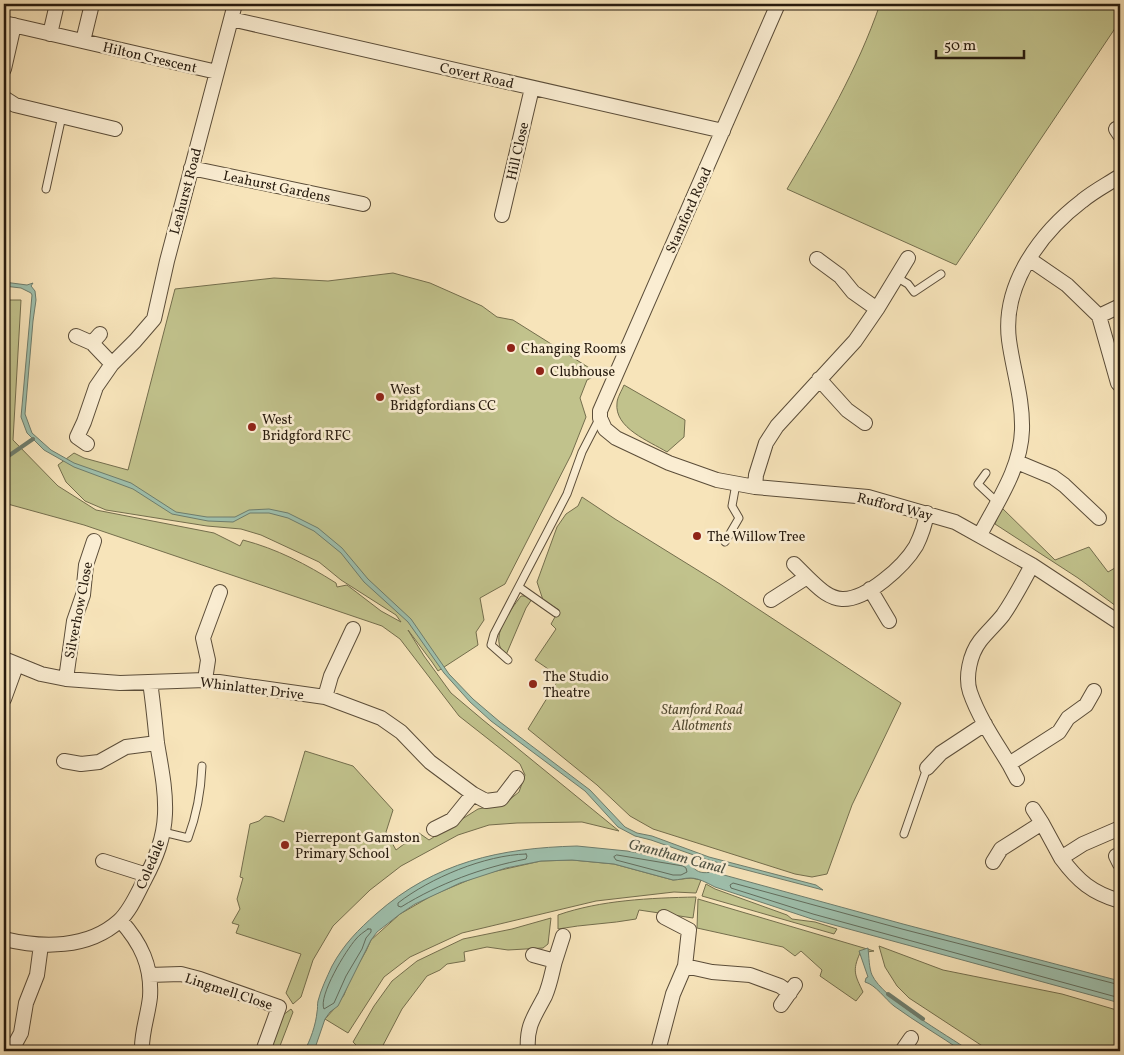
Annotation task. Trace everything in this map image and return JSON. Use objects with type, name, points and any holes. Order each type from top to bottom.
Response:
[{"type":"street","points":[[50,34],[57,4]]},
{"type":"street","name":"Hilton Crescent","points":[[83,41],[92,4]]},
{"type":"street","name":"Leahurst Road","points":[[87,444],[77,437],[96,387],[112,364],[154,319],[167,261],[235,4]]},
{"type":"street","name":"Stamford Road","points":[[600,418],[600,411],[778,4]]},
{"type":"street","name":"Covert Road","points":[[231,19],[722,131]]},
{"type":"street","points":[[4,69],[9,24]]},
{"type":"street","name":"Hilton Crescent","points":[[9,24],[217,72]]},
{"type":"street","name":"Hill Close","points":[[502,214],[532,88]]},
{"type":"street","points":[[4,98],[15,104],[115,129]]},
{"type":"street","name":"Leahurst Gardens","points":[[191,168],[363,204]]},
{"type":"street","points":[[980,535],[1017,462],[1022,430],[1020,392],[1009,338],[1010,299],[1017,280],[1052,227],[1082,200],[1120,176]]},
{"type":"street","points":[[755,487],[756,475],[766,442],[777,426],[855,341],[908,258]]},
{"type":"street","points":[[817,259],[840,276],[853,292],[877,309]]},
{"type":"street","points":[[1029,260],[1067,284],[1100,316],[1120,385]]},
{"type":"street","points":[[1100,316],[1120,306]]},
{"type":"street","points":[[76,336],[96,338],[112,364]]},
{"type":"street","points":[[819,379],[847,410],[865,423]]},
{"type":"street","name":"Rufford Way","points":[[600,418],[605,429],[616,438],[697,474],[717,480],[755,487],[868,497],[955,522],[1032,565],[1120,624]]},
{"type":"street","points":[[1017,462],[1052,477],[1064,485],[1099,518]]},
{"type":"street","points":[[794,564],[818,588],[829,595],[841,599],[854,598],[900,567],[916,546],[928,513]]},
{"type":"street","name":"Silverhow Close","points":[[66,679],[74,622],[83,595],[86,565],[94,541]]},
{"type":"street","points":[[1017,779],[985,724],[970,691],[968,671],[972,656],[979,642],[1001,617],[1016,595],[1032,565]]},
{"type":"street","points":[[771,600],[807,576]]},
{"type":"street","points":[[870,589],[889,621]]},
{"type":"street","points":[[206,680],[208,660],[203,638],[220,592]]},
{"type":"street","points":[[325,697],[331,676],[353,629]]},
{"type":"street","points":[[4,699],[10,662]]},
{"type":"street","name":"Whinlatter Drive","points":[[10,662],[42,674],[66,679],[98,682],[206,680],[325,697],[381,718],[401,732],[430,762],[473,794],[486,801],[501,799],[517,778]]},
{"type":"street","name":"Coledale","points":[[4,939],[41,945],[83,940],[101,933],[120,920],[147,875],[158,853],[163,832],[166,793],[150,682]]},
{"type":"street","points":[[1009,764],[1059,732],[1068,718],[1086,705],[1094,691]]},
{"type":"street","points":[[927,768],[941,754],[985,724]]},
{"type":"street","points":[[64,761],[81,764],[99,762],[126,747],[158,743]]},
{"type":"street","points":[[434,830],[452,820],[473,794]]},
{"type":"street","points":[[1033,809],[1073,874],[1092,890],[1120,901]]},
{"type":"street","points":[[993,862],[1001,849],[1042,823]]},
{"type":"street","points":[[1062,858],[1084,844],[1120,828]]},
{"type":"street","points":[[103,861],[147,875]]},
{"type":"street","points":[[658,1051],[673,994],[684,966],[689,930],[664,917]]},
{"type":"street","points":[[120,920],[144,952],[149,975],[150,997],[142,1051]]},
{"type":"street","points":[[528,1051],[529,1024],[546,994],[562,936]]},
{"type":"street","points":[[23,1038],[26,1003],[37,974],[41,945]]},
{"type":"street","points":[[533,955],[555,961]]},
{"type":"street","points":[[684,966],[712,972],[750,974],[793,989],[781,1005]]},
{"type":"street","name":"Lingmell Close","points":[[149,975],[181,974],[283,1005],[263,1051]]},
{"type":"street","points":[[902,1051],[911,1038]]},
{"type":"lane","points":[[46,189],[62,116]]},
{"type":"lane","points":[[896,277],[908,284],[914,292],[941,274]]},
{"type":"lane","points":[[508,660],[491,645],[494,634],[567,494],[582,452],[600,418]]},
{"type":"lane","points":[[986,474],[978,484],[997,502]]},
{"type":"lane","points":[[725,542],[739,518],[732,506],[736,484]]},
{"type":"lane","points":[[518,587],[556,613]]},
{"type":"lane","points":[[163,832],[188,838],[201,795],[202,766]]},
{"type":"lane","points":[[904,834],[927,768]]},
{"type":"green space","points":[[880,4],[1120,4],[1120,21],[956,265],[787,189],[850,76]]},
{"type":"green space","points":[[393,273],[430,283],[482,306],[497,317],[513,320],[599,374],[587,380],[580,398],[586,417],[571,455],[505,584],[480,598],[484,620],[476,632],[478,645],[438,671],[408,630],[451,693],[619,831],[582,822],[517,823],[489,825],[458,835],[401,866],[370,890],[333,926],[313,960],[301,997],[293,1004],[286,993],[301,954],[236,933],[239,925],[232,923],[240,909],[237,899],[243,878],[240,877],[250,824],[259,821],[265,816],[284,822],[305,751],[353,766],[393,810],[386,832],[396,850],[419,833],[429,840],[478,809],[504,804],[519,792],[525,775],[520,764],[459,716],[400,639],[382,626],[84,525],[4,503],[4,300],[21,300],[13,440],[58,486],[96,510],[214,533],[240,546],[243,540],[268,548],[314,570],[336,583],[337,587],[347,585],[381,611],[401,622],[396,615],[341,580],[319,562],[261,535],[241,529],[207,526],[106,510],[85,501],[66,482],[58,465],[74,453],[84,458],[128,470],[175,289],[274,278],[328,281]]},
{"type":"green space","points":[[624,385],[685,420],[684,437],[667,452],[634,433],[621,420],[617,403]]},
{"type":"green space","name":"Stamford Road Allotments","points":[[582,497],[720,584],[901,703],[852,805],[827,874],[812,877],[795,874],[653,829],[630,816],[597,785],[528,729],[560,677],[535,660],[556,629],[551,624],[559,610],[543,600],[537,582],[557,527],[566,514],[578,506]]},
{"type":"green space","points":[[1001,507],[1055,560],[1089,547],[1108,572],[1120,565],[1120,609],[1078,578],[995,524]]},
{"type":"green space","points":[[521,596],[528,596],[532,599],[526,608],[506,655],[501,648],[499,633],[506,617]]},
{"type":"green space","points":[[572,860],[614,864],[673,880],[691,878],[701,880],[696,893],[674,892],[596,901],[462,933],[410,957],[384,977],[348,1033],[325,1019],[344,995],[350,979],[371,940],[400,914],[433,895],[483,874],[541,861]]},
{"type":"green space","points":[[706,884],[787,915],[792,919],[815,922],[837,929],[834,934],[702,896]]},
{"type":"green space","points":[[696,897],[693,918],[639,910],[636,919],[558,929],[558,915],[591,906],[643,899]]},
{"type":"green space","points":[[698,899],[874,951],[860,953],[856,964],[856,977],[863,992],[856,1001],[820,976],[822,970],[801,951],[795,956],[783,947],[697,928]]},
{"type":"green space","points":[[551,918],[548,944],[543,948],[508,950],[487,947],[464,952],[465,961],[447,964],[440,970],[427,976],[402,1009],[380,1051],[362,1051],[353,1042],[374,1006],[392,981],[417,961],[463,939],[512,929]]},
{"type":"green space","points":[[879,946],[943,970],[1062,994],[1120,1011],[1120,1034],[1116,1051],[990,1051],[909,998],[897,986],[885,967]]},
{"type":"green space","points":[[291,1009],[293,1012],[278,1051],[269,1051],[283,1015]]},
{"type":"water","points":[[4,282],[27,285],[33,283],[31,286],[35,291],[36,300],[25,414],[32,433],[51,450],[74,463],[131,483],[176,512],[207,517],[235,517],[249,510],[269,509],[288,513],[318,528],[342,548],[368,579],[411,619],[449,674],[473,699],[500,722],[590,790],[625,827],[637,833],[652,836],[709,857],[816,885],[823,890],[708,860],[635,836],[618,827],[585,791],[491,721],[470,702],[444,673],[408,622],[364,582],[341,553],[314,531],[288,518],[269,513],[250,513],[233,522],[208,521],[172,514],[133,489],[74,467],[44,450],[27,433],[21,417],[32,295],[21,288],[4,286]]},
{"type":"water","points":[[577,846],[627,851],[684,861],[698,871],[713,872],[1120,981],[1120,1003],[812,919],[715,887],[697,879],[673,880],[614,864],[572,860],[541,861],[506,868],[460,883],[415,904],[377,932],[371,940],[338,1006],[325,1019],[314,1051],[304,1051],[314,1027],[321,992],[332,966],[346,944],[376,914],[398,896],[445,870],[470,861],[521,850]]},
{"type":"water","points":[[868,948],[871,972],[878,984],[902,1005],[970,1051],[962,1051],[919,1023],[894,1006],[873,986],[865,982],[868,977],[859,951]]},
{"type":"waterway","points":[[4,459],[33,439]]},
{"type":"waterway","points":[[888,994],[923,1019]]},
{"type":"place","name":"Changing Rooms","points":[[511,348]]},
{"type":"place","name":"Clubhouse","points":[[540,371]]},
{"type":"place","name":"West Bridgfordians CC","points":[[380,397]]},
{"type":"place","name":"West Bridgford RFC","points":[[252,427]]},
{"type":"place","name":"The Willow Tree","points":[[697,536]]},
{"type":"place","name":"The Studio Theatre","points":[[533,684]]},
{"type":"place","name":"Pierrepont Gamston Primary School","points":[[285,845]]},
{"type":"water label","name":"Grantham Canal","points":[[677,856]]}]
